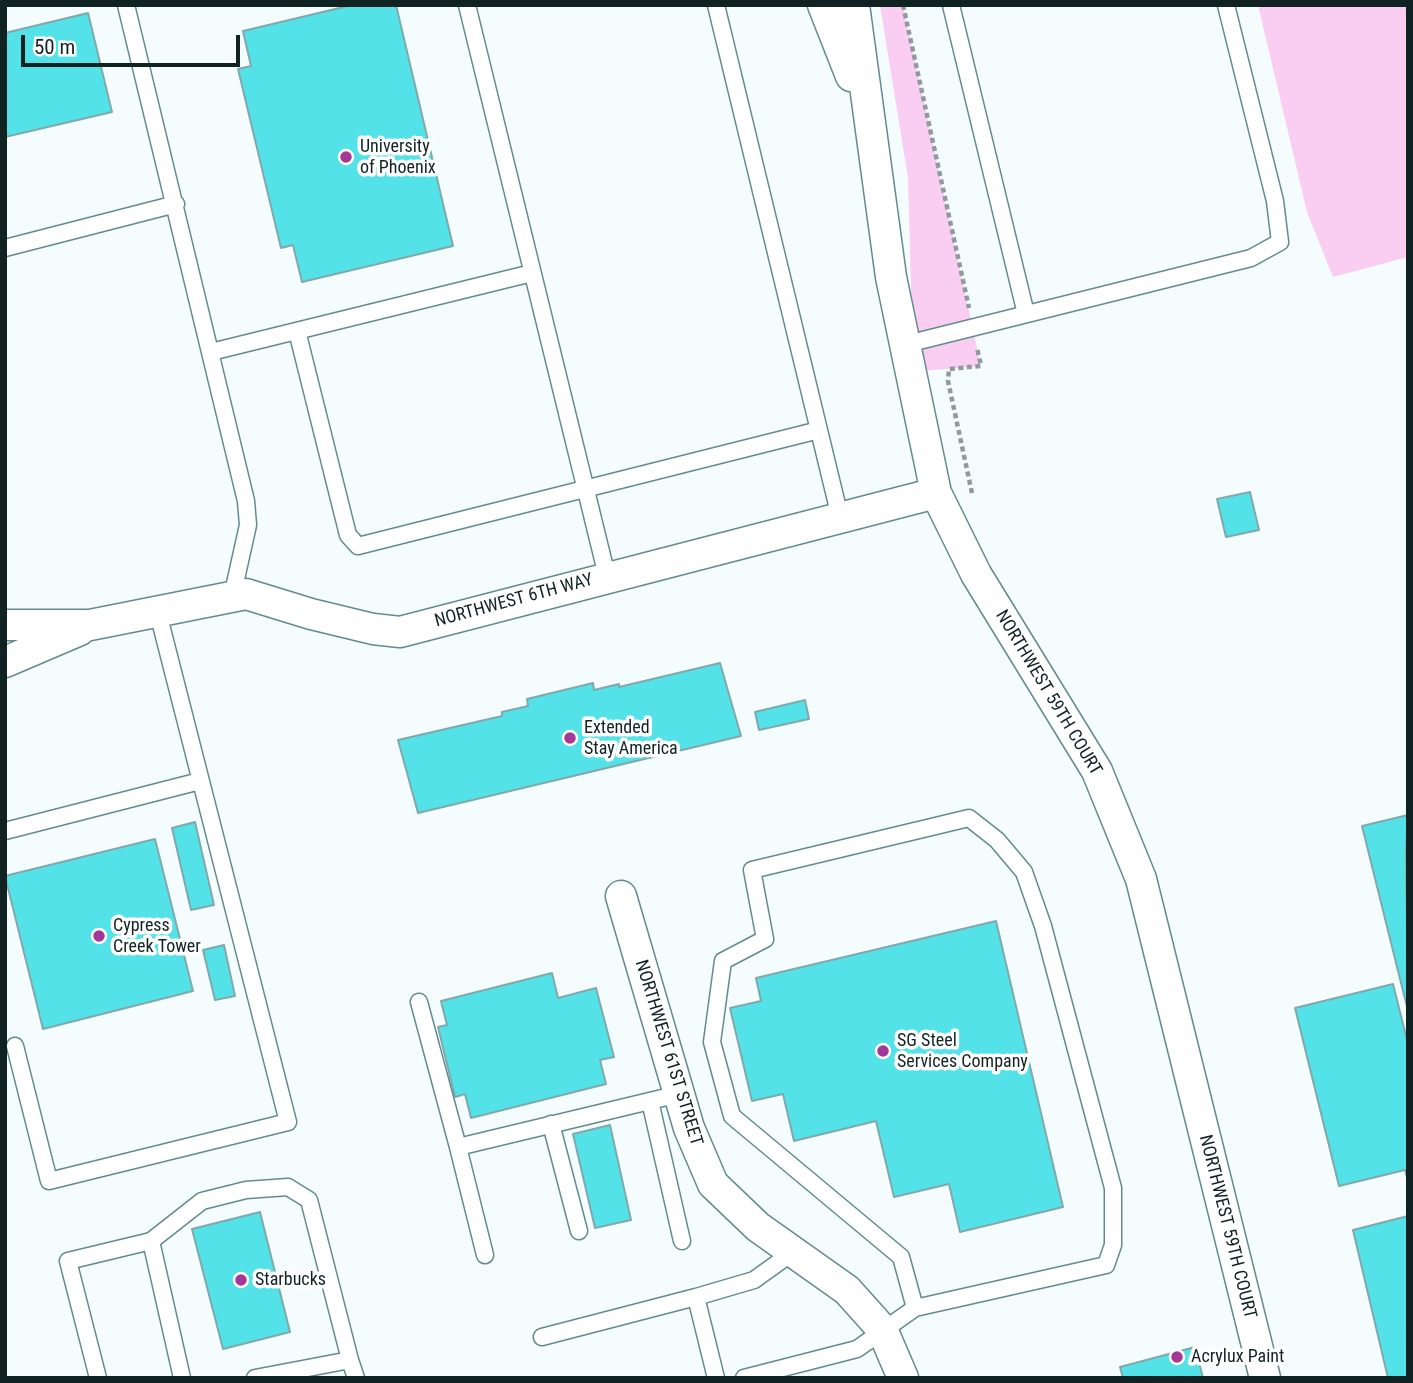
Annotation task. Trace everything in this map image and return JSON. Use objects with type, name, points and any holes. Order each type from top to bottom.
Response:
[{"type":"street","name":"NORTHWEST 59TH COURT","points":[[823,5],[871,133]]},
{"type":"street","name":"NORTHWEST 59TH COURT","points":[[854,5],[891,277],[936,493],[976,574],[1097,771],[1141,879],[1265,1378]]},
{"type":"street","name":"NORTHWEST 6TH WAY","points":[[5,625],[90,625],[246,594],[312,614],[373,629],[400,632],[607,576],[936,493]]},
{"type":"street","name":"NORTHWEST 6TH WAY","points":[[5,662],[90,625]]},
{"type":"street","name":"NORTHWEST 61ST STREET","points":[[621,896],[689,1128],[713,1184],[758,1227],[847,1290],[882,1329],[903,1378]]},
{"type":"lane","points":[[126,5],[211,352],[248,525],[232,597]]},
{"type":"lane","points":[[467,5],[607,576]]},
{"type":"lane","points":[[716,5],[840,517]]},
{"type":"lane","points":[[951,5],[1026,314]]},
{"type":"lane","points":[[907,344],[1251,258],[1280,242],[1275,201],[1226,5]]},
{"type":"lane","points":[[5,248],[176,204]]},
{"type":"lane","points":[[211,352],[532,272]]},
{"type":"lane","points":[[298,331],[348,535],[358,546],[819,430]]},
{"type":"lane","points":[[15,1046],[49,1181],[288,1122],[158,613]]},
{"type":"lane","points":[[5,831],[200,781]]},
{"type":"lane","points":[[744,1378],[857,1349],[915,1308],[1106,1265],[1113,1245],[1113,1188],[1043,926],[1024,872],[997,840],[969,818],[752,870],[765,939],[723,961],[712,1042],[732,1116],[901,1257],[915,1308]]},
{"type":"lane","points":[[419,1002],[485,1255]]},
{"type":"lane","points":[[458,1147],[679,1094]]},
{"type":"lane","points":[[650,1101],[682,1241]]},
{"type":"lane","points":[[551,1124],[579,1231]]},
{"type":"lane","points":[[98,1378],[68,1261],[151,1241],[202,1201],[246,1190],[288,1187],[309,1200],[356,1378]]},
{"type":"lane","points":[[151,1241],[182,1378]]},
{"type":"lane","points":[[542,1337],[754,1280],[793,1252]]},
{"type":"lane","points":[[696,1297],[716,1378]]},
{"type":"lane","points":[[255,1378],[350,1360]]},
{"type":"shaded area","points":[[880,5],[903,5],[981,366],[923,371],[912,324],[908,178]]},
{"type":"shaded area","points":[[1258,5],[1408,5],[1408,257],[1333,277],[1307,212]]},
{"type":"building","name":"University of Phoenix","points":[[352,5],[396,5],[453,246],[302,282],[293,245],[281,248],[238,69],[251,66],[243,31]]},
{"type":"building","points":[[88,13],[112,112],[5,137],[5,33]]},
{"type":"building","points":[[1250,492],[1259,530],[1226,537],[1217,499]]},
{"type":"building","name":"Extended Stay America","points":[[720,663],[741,736],[418,813],[398,740],[502,716],[502,712],[528,706],[527,699],[593,683],[594,690],[619,684],[619,687]]},
{"type":"building","points":[[805,700],[809,719],[759,730],[755,712]]},
{"type":"building","points":[[1408,815],[1406,850],[1408,1011],[1362,826]]},
{"type":"building","points":[[195,822],[214,905],[191,910],[172,828]]},
{"type":"building","name":"Cypress Creek Tower","points":[[155,839],[193,991],[43,1029],[5,876]]},
{"type":"building","name":"SG Steel Services Company","points":[[996,921],[1063,1207],[960,1232],[949,1184],[894,1197],[876,1121],[794,1141],[783,1094],[752,1101],[730,1008],[761,1001],[756,978]]},
{"type":"building","points":[[224,945],[235,996],[215,1000],[203,950]]},
{"type":"building","points":[[552,973],[558,998],[596,988],[614,1057],[600,1060],[606,1084],[471,1118],[465,1094],[455,1097],[438,1027],[447,1025],[441,1001]]},
{"type":"building","points":[[1393,984],[1408,1044],[1408,1181],[1405,1170],[1339,1186],[1295,1008]]},
{"type":"building","points":[[610,1125],[631,1220],[595,1228],[573,1134]]},
{"type":"building","name":"Starbucks","points":[[260,1212],[290,1332],[223,1349],[192,1229]]},
{"type":"building","points":[[1408,1216],[1408,1378],[1388,1378],[1353,1230]]},
{"type":"building","name":"Acrylux Paint","points":[[1195,1347],[1203,1378],[1123,1378],[1120,1367]]},
{"type":"place","name":"University of Phoenix","points":[[346,157]]},
{"type":"place","name":"Extended Stay America","points":[[570,738]]},
{"type":"place","name":"Cypress Creek Tower","points":[[99,936]]},
{"type":"place","name":"SG Steel Services Company","points":[[883,1051]]},
{"type":"place","name":"Starbucks","points":[[241,1280]]},
{"type":"place","name":"Acrylux Paint","points":[[1177,1357]]}]
